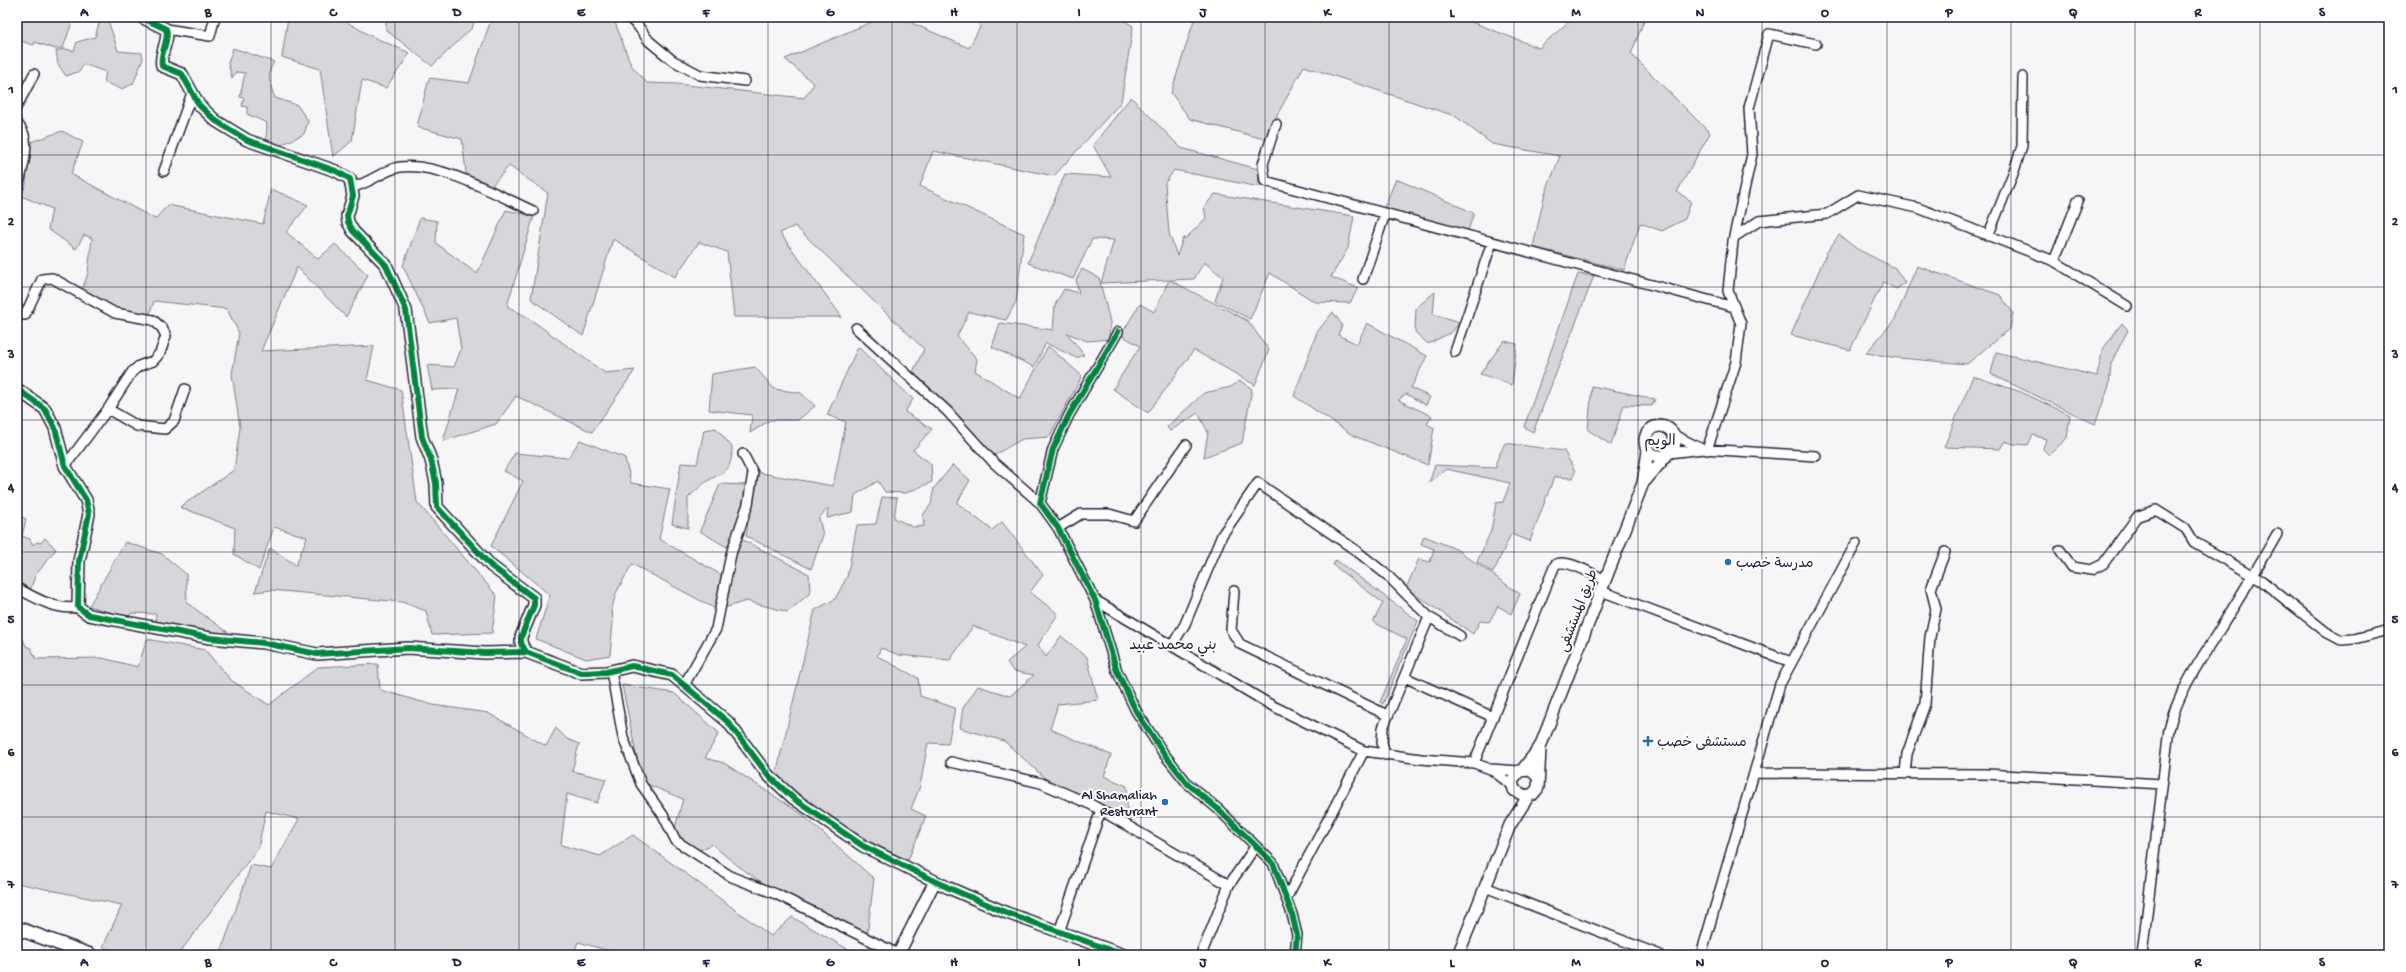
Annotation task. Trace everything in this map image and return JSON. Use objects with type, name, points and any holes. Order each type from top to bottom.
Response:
[{"type":"main road","points":[[17,928],[90,955]]},
{"type":"street","points":[[141,17],[166,29],[210,36],[215,17]]},
{"type":"street","points":[[628,17],[638,26],[649,42],[672,60],[700,75],[745,81]]},
{"type":"street","points":[[166,29],[168,33],[161,60],[162,66],[182,74],[188,82],[199,105],[216,121],[247,140],[336,171],[350,179],[353,187],[353,196],[347,216],[348,222],[353,231],[386,265],[406,310],[422,437],[431,460],[436,483],[437,508],[491,566],[534,598],[534,605],[521,637],[521,643],[526,652]]},
{"type":"street","points":[[1705,450],[1736,362],[1740,324],[1728,291],[1734,238],[1752,154],[1749,108],[1769,34],[1816,44]]},
{"type":"street","points":[[17,106],[34,74]]},
{"type":"street","points":[[1988,236],[2014,171],[2022,146],[2023,77]]},
{"type":"street","points":[[164,171],[192,93]]},
{"type":"street","points":[[1276,124],[1263,164],[1265,181],[1734,307]]},
{"type":"street","points":[[17,125],[20,128],[25,150],[17,187]]},
{"type":"street","points":[[353,187],[367,183],[388,171],[401,167],[431,169],[455,177],[533,211]]},
{"type":"street","points":[[1734,238],[1759,221],[1827,214],[1858,195],[1918,208],[2054,261],[2128,306]]},
{"type":"street","points":[[2054,261],[2078,201]]},
{"type":"street","points":[[1363,279],[1386,214]]},
{"type":"street","points":[[1456,352],[1492,242]]},
{"type":"street","points":[[17,314],[25,315],[42,279],[52,278],[116,313],[153,320],[162,328],[166,336],[160,353],[153,361],[139,366],[132,372],[108,410],[65,466]]},
{"type":"street","points":[[856,328],[947,411],[994,464],[1040,503],[1058,528],[1095,600],[1117,671],[1136,710],[1164,754],[1188,784],[1218,810],[1273,863],[1287,897],[1297,935],[1295,955]]},
{"type":"street","points":[[1040,503],[1053,449],[1070,415],[1118,332]]},
{"type":"street","points":[[17,389],[45,409],[55,428],[65,466],[86,500],[89,514],[79,561],[78,607]]},
{"type":"street","points":[[108,410],[137,426],[165,429],[174,422],[185,389]]},
{"type":"street","points":[[1705,450],[1674,435],[1666,427],[1660,426],[1650,430],[1645,440],[1648,451],[1657,456],[1705,450],[1816,456]]},
{"type":"street","points":[[1667,454],[1674,446],[1674,435]]},
{"type":"street","points":[[1058,528],[1082,514],[1109,514],[1134,521],[1186,445]]},
{"type":"street","name":"طريق المستشفى","points":[[1537,776],[1540,747],[1643,483],[1648,451]]},
{"type":"street","points":[[684,685],[716,629],[731,554],[748,504],[753,473],[743,454]]},
{"type":"street","name":"طريق المستشفى","points":[[1643,483],[1667,454]]},
{"type":"street","points":[[1173,644],[1185,624],[1222,535],[1258,483],[1354,549],[1387,575],[1429,617],[1460,636]]},
{"type":"street","points":[[2060,550],[2072,567],[2091,570],[2103,564],[2138,516],[2156,510],[2186,529],[2194,542],[2253,576],[2326,632],[2341,640],[2354,639],[2389,630]]},
{"type":"street","points":[[2142,955],[2169,729],[2178,700],[2277,534]]},
{"type":"street","points":[[1701,955],[1780,684],[1856,543]]},
{"type":"street","points":[[1904,773],[1907,754],[1925,704],[1930,637],[1936,609],[1931,589],[1945,552]]},
{"type":"street","points":[[1474,763],[1554,565],[1559,562],[1570,564],[1603,585],[1791,662]]},
{"type":"street","points":[[17,588],[34,598],[67,609],[78,607],[89,615],[210,638],[264,643],[317,654],[408,648],[485,653],[526,652],[581,672],[612,671],[632,666],[649,668],[672,675],[728,722],[768,775],[793,798],[863,846],[935,881],[1007,913],[1124,955]]},
{"type":"street","points":[[1234,591],[1231,630],[1240,644],[1387,715]]},
{"type":"street","points":[[1095,600],[1173,644],[1271,705],[1364,751],[1386,755],[1474,763],[1490,769],[1521,795],[1529,795]]},
{"type":"street","points":[[1386,755],[1382,742],[1383,728],[1387,715],[1429,617]]},
{"type":"street","points":[[612,671],[623,737],[641,784],[663,815],[676,841],[732,877],[776,894],[898,954],[935,881]]},
{"type":"street","points":[[1404,677],[1493,717]]},
{"type":"street","name":"طريق المستشفى","points":[[1521,770],[1540,747]]},
{"type":"street","points":[[1287,897],[1364,751]]},
{"type":"street","points":[[951,762],[1041,783],[1102,810],[1229,885]]},
{"type":"street","points":[[1458,955],[1510,825],[1529,795],[1538,788],[1537,776],[1531,770],[1490,769]]},
{"type":"street","points":[[1510,825],[1514,788],[1513,777],[1521,770]]},
{"type":"street","points":[[1754,773],[1986,774],[2162,784]]},
{"type":"street","points":[[1059,932],[1102,810]]},
{"type":"street","points":[[1201,955],[1229,885],[1255,847]]},
{"type":"street","points":[[1485,887],[1660,955]]},
{"type":"shaded area","points":[[17,17],[60,17],[72,22],[63,48],[55,49],[35,42],[34,45],[17,40]]},
{"type":"shaded area","points":[[101,17],[107,17],[118,51],[142,53],[143,59],[133,84],[121,89],[104,82],[106,72],[83,64],[80,71],[66,76],[58,64],[56,51],[65,49],[74,51],[77,42],[95,37]]},
{"type":"shaded area","points":[[288,17],[338,17],[371,36],[410,53],[386,88],[362,80],[352,141],[333,157],[320,69],[282,57]]},
{"type":"shaded area","points":[[386,17],[476,17],[472,28],[432,66],[386,30]]},
{"type":"shaded area","points":[[492,17],[613,17],[631,65],[647,83],[677,84],[804,98],[814,84],[785,59],[883,17],[898,17],[969,48],[980,27],[976,17],[1118,17],[1133,26],[1121,102],[1054,176],[933,151],[920,186],[1024,234],[1016,302],[1006,320],[969,312],[957,336],[977,359],[975,371],[1020,399],[1048,346],[1082,376],[1049,437],[1022,439],[991,457],[910,378],[924,349],[795,226],[780,233],[842,317],[734,317],[727,252],[699,242],[675,277],[613,239],[583,336],[531,299],[548,193],[509,166],[486,192],[468,188],[462,139],[417,127],[429,78],[469,83]]},
{"type":"shaded area","points":[[1195,17],[1459,17],[1539,48],[1574,17],[1645,18],[1631,54],[1710,133],[1677,192],[1691,201],[1685,219],[1662,231],[1640,223],[1624,270],[1533,247],[1544,197],[1560,156],[1492,144],[1455,116],[1304,66],[1264,139],[1190,119],[1171,93]]},
{"type":"shaded area","points":[[233,48],[274,62],[269,75],[270,84],[275,98],[297,105],[308,121],[304,134],[281,145],[266,139],[267,123],[247,114],[247,107],[242,106],[244,98],[240,97],[245,73],[236,72],[232,78],[228,63]]},
{"type":"shaded area","points":[[1131,97],[1181,148],[1258,169],[1259,187],[1174,170],[1165,183],[1169,233],[1177,256],[1183,238],[1186,238],[1206,218],[1204,207],[1215,194],[1354,216],[1348,248],[1331,277],[1358,288],[1350,303],[1315,302],[1270,273],[1250,319],[1215,301],[1223,277],[1204,262],[1194,279],[1170,280],[1248,321],[1269,350],[1255,385],[1194,350],[1148,413],[1113,389],[1140,346],[1121,335],[1140,304],[1154,312],[1169,280],[1101,283],[1114,240],[1092,239],[1073,279],[1028,263],[1065,174],[1111,177],[1093,145]]},
{"type":"shaded area","points":[[62,131],[83,142],[71,174],[155,219],[168,205],[263,224],[271,189],[308,205],[286,232],[318,259],[335,244],[368,275],[346,317],[297,267],[261,351],[374,346],[367,380],[401,390],[417,502],[497,596],[492,633],[432,635],[426,611],[402,602],[271,590],[255,592],[270,548],[296,565],[307,537],[274,527],[259,570],[234,554],[235,528],[180,507],[234,470],[240,427],[232,374],[239,333],[227,309],[154,301],[147,322],[79,299],[88,273],[92,238],[84,235],[76,249],[48,229],[52,209],[21,196],[26,184],[28,143]]},
{"type":"shaded area","points":[[1396,179],[1474,213],[1467,233],[1383,210]]},
{"type":"shaded area","points":[[506,210],[534,216],[507,306],[527,317],[605,373],[635,370],[592,432],[516,396],[496,424],[443,441],[459,389],[432,390],[427,365],[454,367],[461,349],[456,318],[430,323],[403,266],[420,218],[437,221],[436,243],[477,274]]},
{"type":"shaded area","points":[[1839,235],[1857,249],[1895,268],[1905,283],[1896,289],[1883,282],[1850,350],[1791,335],[1827,252]]},
{"type":"shaded area","points":[[1917,266],[2000,295],[2013,313],[2010,328],[1967,364],[1899,358],[1866,353],[1895,319]]},
{"type":"shaded area","points":[[1082,269],[1099,278],[1110,322],[1109,339],[1087,341],[1067,333],[1084,355],[1076,358],[1046,343],[1034,367],[992,347],[1000,323],[1053,330],[1055,305],[1064,289],[1079,293],[1076,280]]},
{"type":"shaded area","points":[[1578,274],[1594,276],[1533,432],[1524,427]]},
{"type":"shaded area","points":[[1435,292],[1433,314],[1460,322],[1452,332],[1428,344],[1415,332],[1416,308]]},
{"type":"shaded area","points":[[1333,312],[1342,325],[1338,335],[1357,344],[1367,323],[1427,356],[1411,388],[1430,397],[1426,405],[1406,394],[1398,400],[1432,416],[1427,424],[1434,428],[1428,465],[1354,436],[1294,396],[1317,332]]},
{"type":"shaded area","points":[[2122,323],[2128,330],[2111,363],[2109,386],[2095,424],[1991,374],[1996,352],[2097,376],[2103,349]]},
{"type":"shaded area","points":[[1504,341],[1517,344],[1512,385],[1480,374]]},
{"type":"shaded area","points":[[858,347],[913,399],[905,412],[932,429],[913,450],[931,464],[932,482],[906,493],[885,492],[878,481],[855,495],[853,512],[827,518],[828,508],[819,518],[823,535],[811,569],[746,536],[755,472],[833,486],[846,422],[827,415]]},
{"type":"shaded area","points":[[755,367],[774,389],[801,393],[815,406],[798,420],[770,420],[750,433],[752,415],[709,410],[712,374]]},
{"type":"shaded area","points":[[1973,376],[2021,392],[2070,415],[2067,438],[2049,455],[2043,449],[2046,439],[2033,435],[2028,445],[2014,444],[2005,441],[2000,449],[1944,447]]},
{"type":"shaded area","points":[[1240,381],[1252,389],[1242,443],[1204,457],[1208,432],[1198,413],[1170,431],[1167,427],[1204,393],[1231,387]]},
{"type":"shaded area","points":[[1592,386],[1655,399],[1652,406],[1624,405],[1611,445],[1588,430]]},
{"type":"shaded area","points":[[716,428],[732,447],[728,468],[702,485],[688,498],[688,528],[672,524],[681,463],[697,464],[704,430]]},
{"type":"shaded area","points":[[580,440],[625,458],[631,483],[670,489],[659,539],[725,577],[743,540],[809,574],[810,593],[788,612],[746,601],[718,610],[632,564],[616,593],[612,608],[613,622],[610,655],[586,659],[536,639],[550,595],[491,546],[523,481],[504,471],[515,453],[568,458]]},
{"type":"shaded area","points":[[1505,443],[1564,451],[1575,471],[1573,478],[1554,477],[1530,541],[1511,534],[1493,573],[1477,562],[1491,531],[1496,503],[1503,502],[1510,483],[1446,469],[1429,483],[1435,465],[1496,468],[1496,462]]},
{"type":"shaded area","points":[[953,465],[970,480],[957,503],[992,530],[1002,522],[1043,575],[1030,592],[1058,614],[1038,645],[1046,657],[1061,636],[1087,657],[1098,700],[1058,704],[1050,729],[1111,755],[1104,776],[1127,786],[1127,818],[1056,788],[1004,741],[960,728],[963,708],[978,686],[1010,696],[1034,675],[1013,671],[1007,662],[1025,647],[973,626],[950,660],[899,655],[881,648],[877,656],[918,678],[920,696],[955,708],[948,744],[928,743],[920,786],[911,809],[926,816],[908,860],[855,833],[822,812],[776,774],[815,610],[835,599],[847,577],[857,525],[876,524],[882,497],[897,498],[894,518],[913,527],[924,526],[923,515],[931,504],[934,488]]},
{"type":"shaded area","points":[[720,484],[748,485],[730,549],[700,531]]},
{"type":"shaded area","points":[[17,515],[26,519],[22,536],[30,539],[33,545],[37,542],[41,543],[45,538],[56,549],[35,576],[28,597],[20,598],[17,612]]},
{"type":"shaded area","points":[[1424,536],[1456,549],[1520,594],[1511,614],[1498,606],[1489,622],[1480,621],[1473,634],[1406,588],[1419,559],[1430,562],[1434,549],[1421,544]]},
{"type":"shaded area","points":[[125,542],[162,554],[186,574],[187,603],[240,641],[155,623],[156,614],[131,613],[128,618],[89,606]]},
{"type":"shaded area","points":[[1336,560],[1418,621],[1383,704],[1380,702],[1407,639],[1373,622],[1383,603],[1333,565]]},
{"type":"shaded area","points":[[17,637],[23,639],[26,646],[31,648],[36,659],[102,658],[138,667],[147,639],[205,650],[231,680],[269,705],[318,667],[378,664],[380,690],[433,705],[488,713],[546,746],[556,728],[567,739],[579,744],[572,771],[606,779],[597,803],[567,794],[561,845],[600,856],[633,835],[771,936],[792,917],[858,955],[624,955],[578,942],[573,955],[220,955],[251,865],[271,869],[299,819],[266,811],[258,848],[178,955],[121,955],[103,947],[122,905],[17,883]]},
{"type":"shaded area","points":[[622,685],[674,693],[719,733],[705,758],[724,763],[803,815],[874,879],[867,936],[806,907],[766,885],[747,873],[712,844],[698,851],[674,831],[683,799],[642,782]]},
{"type":"cycle path","points":[[141,17],[166,29],[167,38],[161,61],[162,66],[182,74],[199,105],[216,121],[247,140],[336,171],[350,179],[353,196],[347,216],[348,222],[353,231],[386,265],[406,310],[422,437],[431,460],[436,483],[437,507],[491,566],[534,598],[534,605],[521,637],[521,643],[526,652]]},
{"type":"cycle path","points":[[1118,332],[1069,415],[1053,449],[1040,503],[1058,528],[1095,600],[1117,671],[1136,711],[1164,754],[1188,784],[1218,809],[1273,863],[1292,914],[1297,935],[1295,955]]},
{"type":"cycle path","points":[[17,389],[45,409],[55,428],[65,466],[86,500],[89,514],[79,561],[78,607],[89,615],[210,638],[264,643],[317,654],[408,648],[485,653],[526,652],[581,673],[606,672],[632,666],[672,675],[728,722],[768,775],[793,798],[863,846],[949,888],[1007,913],[1124,955]]},
{"type":"place","name":"مدرسة خصب","points":[[1728,562]]},
{"type":"place","name":"مستشفى خصب","points":[[1648,741]]},
{"type":"place","name":"Al Shamaliah Resturant","points":[[1165,802]]},
{"type":"district","name":"الويم","points":[[1660,440]]},
{"type":"district","name":"بني محمد عبيد","points":[[1173,644]]}]
